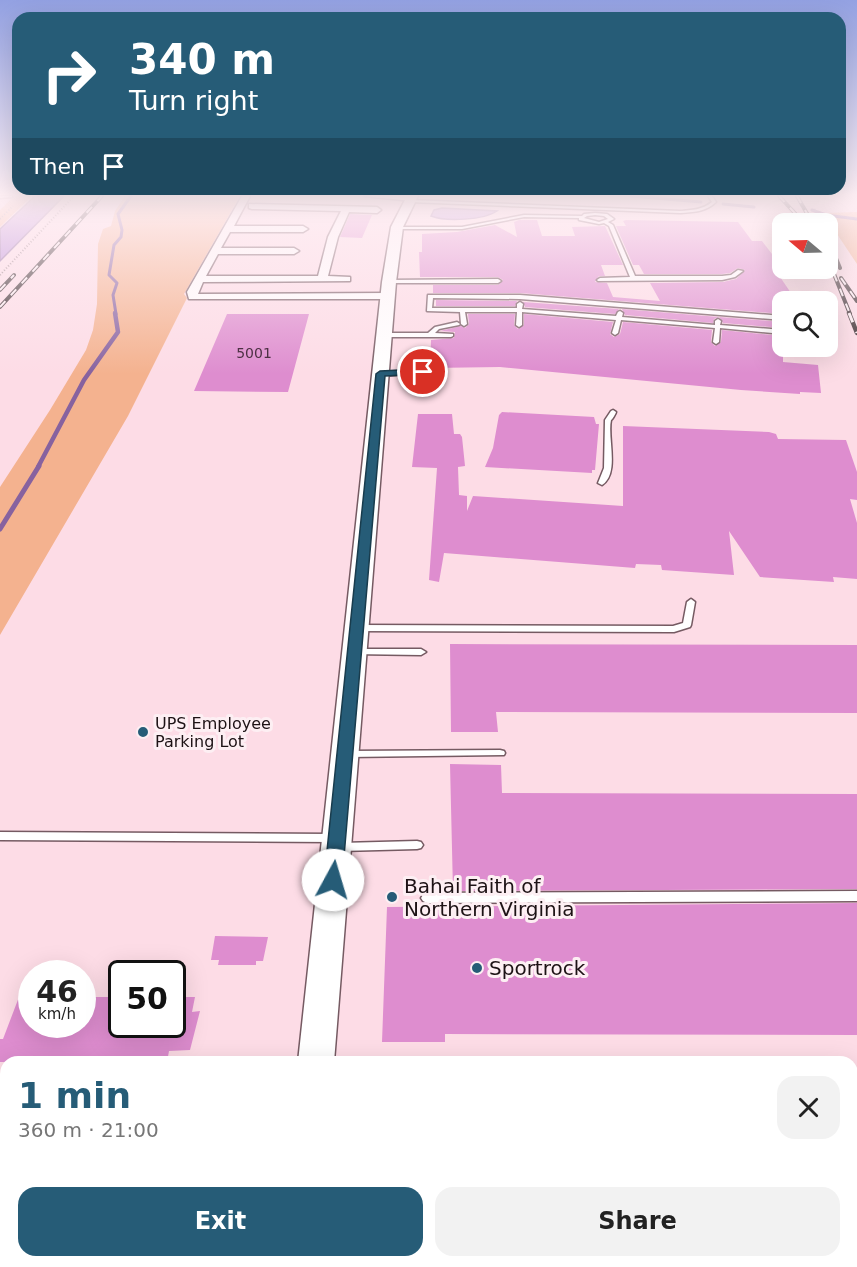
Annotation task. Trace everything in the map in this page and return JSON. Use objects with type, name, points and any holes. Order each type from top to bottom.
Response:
[{"type":"main road","points":[[317,1056],[388,289],[393,255]]},
{"type":"street","points":[[213,255],[192,292],[193,297],[388,289]]},
{"type":"street","points":[[322,279],[328,255]]},
{"type":"street","points":[[200,279],[346,279]]},
{"type":"lane","points":[[623,255],[633,278]]},
{"type":"lane","points":[[600,280],[722,278],[733,276],[740,271]]},
{"type":"lane","points":[[388,289],[498,281]]},
{"type":"lane","points":[[772,317],[520,297],[430,296],[429,310],[520,310],[772,331]]},
{"type":"lane","points":[[519,325],[520,297]]},
{"type":"lane","points":[[615,333],[623,305]]},
{"type":"lane","points":[[462,310],[464,324]]},
{"type":"lane","points":[[716,342],[718,313]]},
{"type":"lane","points":[[430,335],[437,328],[457,324]]},
{"type":"lane","points":[[384,335],[451,335]]},
{"type":"lane","points":[[380,374],[423,372]]},
{"type":"lane","points":[[602,483],[608,468],[608,420],[613,412]]},
{"type":"lane","points":[[357,628],[674,629],[687,625],[691,602]]},
{"type":"lane","points":[[354,652],[421,652]]},
{"type":"lane","points":[[345,754],[500,753]]},
{"type":"lane","points":[[0,836],[417,845]]},
{"type":"lane","points":[[427,898],[857,896]]},
{"type":"path","points":[[0,274],[18,255]]},
{"type":"shaded area","points":[[98,255],[206,255],[184,294],[187,298],[128,416],[0,635],[0,487],[86,350],[93,330],[97,304]]},
{"type":"shaded area","points":[[851,255],[857,255],[857,264]]},
{"type":"building","points":[[419,255],[618,255],[623,265],[601,265],[605,276],[599,276],[595,282],[607,283],[613,297],[660,301],[650,283],[723,282],[736,279],[745,270],[738,268],[730,273],[722,274],[644,274],[639,265],[633,265],[629,255],[772,255],[772,279],[781,279],[790,291],[772,291],[772,313],[520,293],[433,293],[433,285],[498,285],[503,280],[498,277],[420,277]]},
{"type":"building","points":[[436,300],[517,301],[515,306],[436,306]]},
{"type":"building","points":[[523,302],[619,309],[615,314],[525,307]]},
{"type":"building","points":[[622,309],[719,317],[714,319],[713,323],[625,315]]},
{"type":"building","points":[[227,314],[309,314],[288,392],[194,391]]},
{"type":"building","points":[[468,314],[515,314],[514,325],[518,329],[524,325],[524,314],[613,322],[610,334],[614,337],[620,334],[623,322],[712,330],[711,342],[715,346],[721,342],[722,330],[772,335],[772,357],[783,357],[783,362],[818,365],[821,393],[741,390],[500,367],[430,368],[431,340],[454,338],[455,332],[440,331],[461,326],[465,328],[469,324]]},
{"type":"building","points":[[719,317],[772,321],[772,327],[723,323]]},
{"type":"building","points":[[502,412],[594,417],[596,424],[599,424],[595,470],[592,470],[592,473],[485,467],[493,448],[499,415]]},
{"type":"building","points":[[418,414],[452,414],[454,434],[460,434],[462,437],[465,466],[458,467],[459,495],[467,496],[467,511],[473,496],[623,506],[623,426],[769,432],[776,434],[778,439],[846,440],[857,472],[857,500],[850,499],[857,523],[857,579],[833,577],[834,582],[760,577],[729,531],[734,575],[662,570],[661,565],[636,564],[635,568],[444,553],[439,582],[429,580],[437,468],[412,467]]},
{"type":"building","points":[[450,644],[857,645],[857,713],[496,712],[498,732],[451,732]]},
{"type":"building","points":[[450,764],[501,765],[502,793],[857,794],[857,889],[453,891]]},
{"type":"building","points":[[857,903],[857,1035],[445,1034],[445,1042],[382,1042],[387,907]]},
{"type":"building","points":[[215,936],[268,937],[263,961],[256,961],[256,965],[218,965],[219,960],[211,960]]},
{"type":"building","points":[[96,997],[108,997],[108,1038],[186,1038],[186,997],[195,997],[192,1012],[200,1011],[190,1050],[169,1051],[168,1056],[0,1056],[0,1039],[3,1039],[18,1000],[18,1038],[96,1038]]},
{"type":"waterway","points":[[112,255],[109,275],[117,283],[113,295],[116,314]]},
{"type":"waterway","points":[[38,467],[84,380],[118,332],[115,313]]},
{"type":"waterway","points":[[0,529],[39,466]]},
{"type":"railway","points":[[0,307],[48,255]]},
{"type":"railway","points":[[838,263],[840,268]]},
{"type":"railway","points":[[0,290],[14,275]]},
{"type":"railway","points":[[841,278],[857,301]]},
{"type":"railway","points":[[836,279],[850,314]]},
{"type":"railway","points":[[849,313],[857,333]]},
{"type":"place","name":"UPS Employee Parking Lot","points":[[143,732]]},
{"type":"place","name":"Bahai Faith of Northern Virginia","points":[[392,897]]},
{"type":"place","name":"Sportrock","points":[[477,968]]},
{"type":"route","points":[[333,880],[380,374],[423,372]]}]
